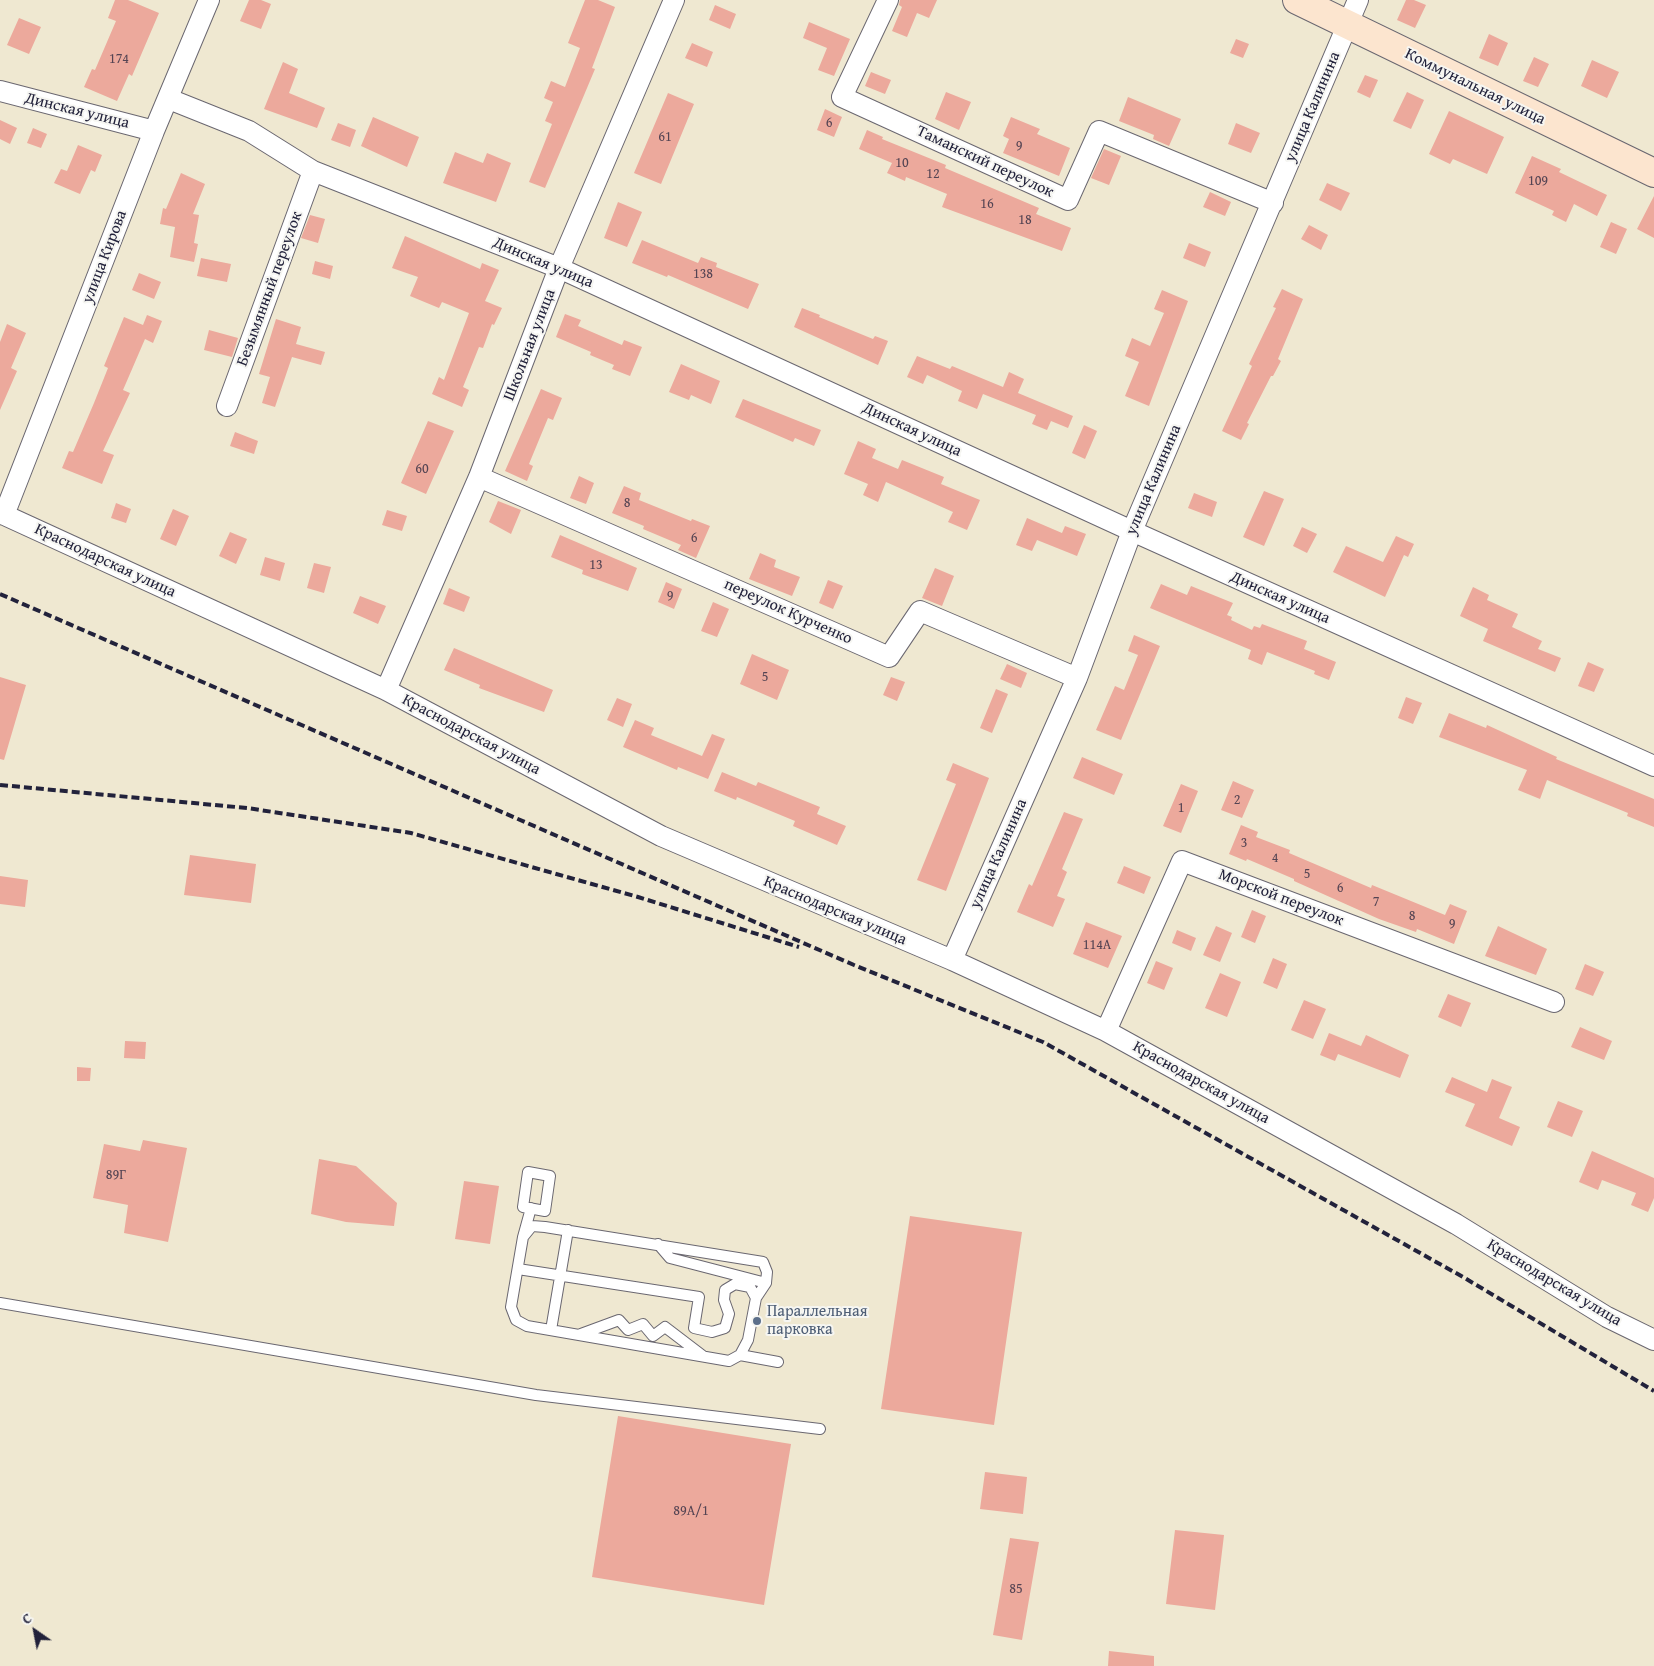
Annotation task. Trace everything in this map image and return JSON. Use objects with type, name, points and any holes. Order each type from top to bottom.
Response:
[{"type":"street","name":"улица Кирова","points":[[2,514],[208,0]]},
{"type":"street","name":"Школьная улица","points":[[386,690],[479,477],[559,268],[674,0]]},
{"type":"street","name":"Таманский переулок","points":[[888,0],[842,97],[1068,200],[1099,131],[1272,203]]},
{"type":"street","name":"Коммунальная улица","points":[[1297,0],[1654,173]]},
{"type":"street","name":"улица Калинина","points":[[952,960],[1077,678],[1132,530],[1358,0]]},
{"type":"street","name":"Динская улица","points":[[0,91],[154,131]]},
{"type":"street","name":"Динская улица","points":[[168,98],[249,131],[313,171],[559,268],[1654,766]]},
{"type":"street","name":"Безымянный переулок","points":[[227,406],[313,171]]},
{"type":"street","name":"переулок Курченко","points":[[479,477],[889,657],[920,611],[1077,678]]},
{"type":"street","name":"Краснодарская улица","points":[[2,514],[386,690],[661,836],[952,960],[1106,1031],[1456,1224],[1607,1317],[1654,1340]]},
{"type":"street","name":"Морской переулок","points":[[1106,1031],[1182,861],[1554,1002]]},
{"type":"lane","points":[[523,1236],[532,1226],[545,1227],[763,1262],[767,1272],[766,1283],[756,1298],[748,1340],[740,1355],[729,1361],[527,1326],[516,1320],[511,1307],[523,1236],[534,1209],[545,1227]]},
{"type":"lane","points":[[551,1330],[568,1230]]},
{"type":"lane","points":[[658,1244],[670,1258],[766,1283]]},
{"type":"lane","points":[[518,1269],[699,1297],[694,1328],[712,1332],[725,1328],[729,1314],[724,1300],[725,1290],[735,1284],[750,1287],[756,1298]]},
{"type":"lane","points":[[0,1303],[536,1395],[820,1429]]},
{"type":"lane","points":[[578,1335],[619,1320],[628,1330],[643,1324],[653,1336],[665,1327],[705,1357]]},
{"type":"lane","points":[[740,1355],[778,1362]]},
{"type":"building","points":[[115,0],[128,0],[159,13],[132,76],[129,74],[117,101],[84,87],[92,69],[95,70],[116,21],[108,18]]},
{"type":"building","points":[[249,0],[261,0],[271,4],[261,29],[240,21]]},
{"type":"building","points":[[585,0],[598,0],[615,7],[592,68],[595,69],[545,188],[529,182],[552,124],[545,121],[553,102],[544,98],[551,81],[565,87],[580,48],[568,43]]},
{"type":"building","points":[[900,0],[937,0],[929,18],[917,13],[907,37],[892,31],[902,7],[899,5]]},
{"type":"building","points":[[1406,0],[1414,0],[1426,5],[1415,28],[1397,20]]},
{"type":"building","points":[[715,5],[736,14],[730,29],[709,20]]},
{"type":"building","points":[[19,18],[41,27],[29,54],[7,45]]},
{"type":"building","points":[[809,22],[850,39],[834,76],[818,70],[827,48],[803,38]]},
{"type":"building","points":[[1489,34],[1508,43],[1498,66],[1479,58]]},
{"type":"building","points":[[1236,39],[1249,44],[1243,58],[1230,53]]},
{"type":"building","points":[[692,43],[713,52],[707,67],[685,58]]},
{"type":"building","points":[[1534,57],[1549,64],[1538,87],[1523,81]]},
{"type":"building","points":[[1592,60],[1619,72],[1607,98],[1581,86]]},
{"type":"building","points":[[283,62],[298,69],[289,93],[325,108],[317,128],[264,109]]},
{"type":"building","points":[[871,72],[891,80],[885,94],[865,86]]},
{"type":"building","points":[[1365,75],[1378,80],[1370,98],[1357,92]]},
{"type":"building","points":[[946,92],[971,102],[959,130],[935,119]]},
{"type":"building","points":[[1407,92],[1424,100],[1411,129],[1393,121]]},
{"type":"building","points":[[668,93],[694,104],[661,184],[634,173]]},
{"type":"building","points":[[1128,97],[1181,119],[1169,146],[1153,139],[1154,135],[1119,121]]},
{"type":"building","points":[[825,109],[842,117],[834,137],[817,130]]},
{"type":"building","points":[[1449,111],[1504,137],[1487,174],[1453,159],[1450,164],[1429,154]]},
{"type":"building","points":[[373,117],[419,137],[407,167],[361,146]]},
{"type":"building","points":[[1011,117],[1040,129],[1037,134],[1070,148],[1059,176],[1003,153],[1009,139],[1003,136]]},
{"type":"building","points":[[0,120],[17,128],[10,144],[0,139]]},
{"type":"building","points":[[338,123],[356,130],[350,147],[331,140]]},
{"type":"building","points":[[1236,123],[1260,133],[1251,153],[1228,144]]},
{"type":"building","points":[[33,128],[47,134],[41,148],[27,143]]},
{"type":"building","points":[[867,130],[883,137],[882,139],[946,165],[945,168],[1039,208],[1036,214],[1071,228],[1062,251],[942,207],[947,194],[906,177],[905,181],[887,173],[892,163],[859,149]]},
{"type":"building","points":[[78,145],[102,155],[95,172],[91,170],[80,194],[54,183],[61,169],[67,171]]},
{"type":"building","points":[[1104,149],[1121,156],[1109,185],[1091,178]]},
{"type":"building","points":[[455,152],[483,163],[487,153],[511,163],[496,202],[443,183]]},
{"type":"building","points":[[1532,156],[1561,169],[1559,172],[1607,195],[1597,216],[1574,204],[1566,222],[1552,215],[1554,211],[1515,193]]},
{"type":"building","points":[[181,173],[205,184],[193,214],[199,215],[194,243],[198,244],[194,262],[170,257],[175,227],[160,224],[163,208],[166,209]]},
{"type":"building","points":[[1327,183],[1350,193],[1341,211],[1319,200]]},
{"type":"building","points":[[1210,192],[1231,202],[1225,216],[1203,207]]},
{"type":"building","points":[[1654,196],[1654,238],[1637,229]]},
{"type":"building","points":[[618,202],[642,212],[627,247],[604,238]]},
{"type":"building","points":[[310,215],[325,219],[318,243],[301,238]]},
{"type":"building","points":[[1611,222],[1627,229],[1616,254],[1600,247]]},
{"type":"building","points":[[1309,225],[1328,235],[1321,250],[1301,239]]},
{"type":"building","points":[[405,236],[480,269],[482,263],[499,270],[485,301],[502,308],[494,325],[492,324],[483,348],[479,347],[463,387],[469,390],[462,407],[432,394],[439,377],[444,380],[469,313],[442,302],[439,308],[410,296],[418,277],[392,268]]},
{"type":"building","points":[[642,240],[698,263],[701,257],[717,263],[716,267],[759,284],[748,309],[668,275],[667,277],[632,263]]},
{"type":"building","points":[[1189,243],[1211,252],[1205,267],[1183,258]]},
{"type":"building","points":[[201,258],[231,264],[227,282],[197,276]]},
{"type":"building","points":[[315,261],[333,266],[330,279],[312,274]]},
{"type":"building","points":[[139,273],[161,282],[154,299],[132,290]]},
{"type":"building","points":[[1282,289],[1303,299],[1278,359],[1281,361],[1273,376],[1271,376],[1247,423],[1249,424],[1241,440],[1222,431],[1252,366],[1249,364],[1276,308],[1273,307]]},
{"type":"building","points":[[1162,290],[1188,301],[1149,406],[1125,396],[1139,362],[1125,356],[1132,338],[1150,346],[1164,313],[1154,309]]},
{"type":"building","points":[[802,308],[873,339],[875,336],[888,341],[878,365],[794,327]]},
{"type":"building","points":[[565,314],[581,320],[578,326],[622,345],[624,340],[642,347],[630,376],[612,369],[614,365],[590,355],[591,352],[556,337]]},
{"type":"building","points":[[147,315],[162,321],[153,343],[145,339],[123,390],[130,393],[103,451],[114,455],[102,484],[62,468],[69,451],[73,452],[94,403],[108,368],[104,366],[124,317],[143,325]]},
{"type":"building","points":[[276,319],[301,327],[296,344],[325,352],[321,365],[292,357],[275,407],[262,403],[270,377],[259,374]]},
{"type":"building","points":[[7,324],[26,333],[11,368],[17,371],[0,410],[0,342]]},
{"type":"building","points":[[209,330],[238,338],[232,357],[204,350]]},
{"type":"building","points":[[917,356],[950,369],[952,366],[1003,387],[1009,372],[1024,379],[1018,393],[1073,416],[1068,428],[1051,421],[1047,430],[1032,424],[1036,415],[983,394],[977,409],[958,401],[962,391],[927,375],[923,384],[907,377]]},
{"type":"building","points":[[681,364],[720,381],[711,404],[691,395],[689,400],[669,392]]},
{"type":"building","points":[[541,389],[562,398],[553,420],[548,418],[529,464],[533,466],[527,481],[505,471]]},
{"type":"building","points":[[743,399],[821,430],[814,446],[795,438],[793,442],[735,417]]},
{"type":"building","points":[[428,421],[454,431],[426,494],[401,483]]},
{"type":"building","points":[[1084,425],[1097,431],[1085,459],[1072,453]]},
{"type":"building","points":[[235,432],[258,441],[254,454],[230,446]]},
{"type":"building","points":[[858,441],[876,449],[872,458],[898,469],[902,460],[944,477],[941,484],[980,500],[967,530],[948,522],[953,512],[886,482],[878,502],[863,495],[868,484],[844,474]]},
{"type":"building","points":[[579,476],[594,483],[586,504],[570,498]]},
{"type":"building","points":[[624,486],[641,493],[639,500],[691,521],[692,519],[710,526],[696,558],[678,550],[681,545],[643,529],[644,526],[612,513]]},
{"type":"building","points":[[1264,491],[1284,499],[1264,546],[1243,537]]},
{"type":"building","points":[[1194,493],[1217,502],[1212,517],[1188,508]]},
{"type":"building","points":[[498,501],[521,510],[511,534],[489,522]]},
{"type":"building","points":[[116,503],[131,509],[126,523],[111,518]]},
{"type":"building","points":[[173,509],[189,516],[176,546],[160,539]]},
{"type":"building","points":[[387,510],[407,516],[402,531],[382,525]]},
{"type":"building","points":[[1027,518],[1062,533],[1065,526],[1086,534],[1077,556],[1037,540],[1032,551],[1016,545]]},
{"type":"building","points":[[1302,527],[1317,534],[1307,553],[1293,546]]},
{"type":"building","points":[[230,532],[247,539],[236,564],[219,556]]},
{"type":"building","points":[[560,535],[637,568],[628,591],[582,574],[583,570],[551,557]]},
{"type":"building","points":[[1396,536],[1414,544],[1408,557],[1404,555],[1385,597],[1333,572],[1346,546],[1383,562]]},
{"type":"building","points":[[760,553],[776,560],[774,567],[800,577],[792,596],[749,579]]},
{"type":"building","points":[[265,557],[285,563],[280,581],[260,575]]},
{"type":"building","points":[[314,563],[331,567],[324,593],[307,588]]},
{"type":"building","points":[[935,568],[954,576],[942,606],[922,598]]},
{"type":"building","points":[[828,580],[843,586],[833,609],[819,603]]},
{"type":"building","points":[[666,582],[682,589],[674,609],[658,602]]},
{"type":"building","points":[[1161,584],[1187,595],[1191,586],[1233,603],[1227,615],[1232,617],[1231,620],[1252,630],[1254,626],[1260,628],[1262,624],[1307,641],[1304,649],[1336,662],[1329,680],[1314,674],[1315,671],[1267,652],[1262,665],[1248,659],[1251,650],[1150,608]]},
{"type":"building","points":[[1473,587],[1489,595],[1487,600],[1518,614],[1512,627],[1542,641],[1538,649],[1561,658],[1555,672],[1483,641],[1488,629],[1460,616]]},
{"type":"building","points":[[449,588],[470,597],[464,612],[443,604]]},
{"type":"building","points":[[360,596],[386,606],[378,624],[353,613]]},
{"type":"building","points":[[713,602],[729,609],[717,637],[701,631]]},
{"type":"building","points":[[1134,635],[1160,646],[1121,740],[1096,730],[1115,686],[1124,690],[1138,655],[1128,651]]},
{"type":"building","points":[[454,648],[553,690],[544,712],[479,688],[480,685],[444,670]]},
{"type":"building","points":[[752,654],[789,670],[777,700],[740,684]]},
{"type":"building","points":[[1588,662],[1604,669],[1594,692],[1578,686]]},
{"type":"building","points":[[1007,664],[1027,673],[1021,688],[1000,679]]},
{"type":"building","points":[[0,677],[26,685],[4,760],[0,759]]},
{"type":"building","points":[[891,677],[905,682],[897,701],[883,695]]},
{"type":"building","points":[[996,689],[1008,694],[992,733],[980,728]]},
{"type":"building","points":[[1406,697],[1422,703],[1413,724],[1398,718]]},
{"type":"building","points":[[617,698],[632,704],[623,727],[607,720]]},
{"type":"building","points":[[1449,713],[1486,728],[1487,725],[1557,757],[1556,759],[1654,799],[1654,827],[1627,816],[1628,813],[1547,780],[1540,799],[1518,790],[1527,770],[1439,737]]},
{"type":"building","points":[[635,720],[654,728],[651,735],[702,756],[712,734],[725,739],[708,779],[678,767],[677,770],[623,747]]},
{"type":"building","points":[[1082,757],[1123,774],[1114,795],[1073,778]]},
{"type":"building","points":[[953,763],[989,778],[946,891],[917,880],[956,784],[946,780]]},
{"type":"building","points":[[722,772],[756,786],[758,782],[820,807],[817,814],[846,826],[837,845],[793,826],[795,821],[737,797],[736,800],[714,791]]},
{"type":"building","points":[[1233,781],[1254,790],[1242,818],[1221,810]]},
{"type":"building","points":[[1181,784],[1198,791],[1181,833],[1163,826]]},
{"type":"building","points":[[1064,812],[1083,819],[1062,869],[1067,872],[1057,896],[1065,899],[1053,927],[1017,912],[1029,884],[1032,886]]},
{"type":"building","points":[[1241,825],[1258,832],[1256,837],[1290,850],[1289,853],[1371,888],[1372,885],[1445,915],[1450,904],[1467,911],[1454,944],[1417,929],[1416,932],[1379,919],[1294,881],[1294,879],[1247,859],[1246,861],[1229,854]]},
{"type":"building","points":[[190,855],[256,864],[251,903],[184,895]]},
{"type":"building","points":[[1124,866],[1151,877],[1144,894],[1117,883]]},
{"type":"building","points":[[0,876],[28,880],[25,907],[0,904]]},
{"type":"building","points":[[1252,910],[1266,916],[1255,943],[1241,937]]},
{"type":"building","points":[[1086,922],[1122,936],[1108,968],[1073,954]]},
{"type":"building","points":[[1216,926],[1232,933],[1220,962],[1203,955]]},
{"type":"building","points":[[1498,926],[1547,949],[1536,975],[1485,956]]},
{"type":"building","points":[[1177,930],[1196,938],[1191,951],[1172,943]]},
{"type":"building","points":[[1273,958],[1287,964],[1277,989],[1263,983]]},
{"type":"building","points":[[1156,961],[1173,968],[1164,990],[1147,983]]},
{"type":"building","points":[[1585,964],[1604,972],[1593,996],[1575,989]]},
{"type":"building","points":[[1220,973],[1241,982],[1227,1017],[1205,1008]]},
{"type":"building","points":[[1448,994],[1471,1003],[1461,1027],[1438,1017]]},
{"type":"building","points":[[1304,1000],[1326,1009],[1313,1039],[1291,1030]]},
{"type":"building","points":[[1580,1027],[1612,1041],[1604,1060],[1571,1047]]},
{"type":"building","points":[[1329,1033],[1361,1046],[1366,1035],[1409,1055],[1400,1078],[1338,1054],[1335,1061],[1320,1055]]},
{"type":"building","points":[[125,1041],[146,1042],[145,1059],[124,1058]]},
{"type":"building","points":[[77,1067],[91,1068],[90,1081],[77,1081]]},
{"type":"building","points":[[1452,1077],[1487,1092],[1492,1079],[1512,1087],[1499,1118],[1520,1127],[1512,1146],[1465,1126],[1475,1104],[1445,1092]]},
{"type":"building","points":[[1558,1101],[1583,1111],[1572,1137],[1547,1127]]},
{"type":"building","points":[[143,1140],[187,1148],[168,1242],[124,1233],[128,1205],[93,1198],[104,1144],[140,1151]]},
{"type":"building","points":[[1592,1151],[1654,1178],[1654,1198],[1648,1212],[1631,1205],[1636,1193],[1602,1180],[1598,1190],[1579,1182]]},
{"type":"building","points":[[319,1159],[356,1166],[397,1203],[394,1226],[346,1222],[311,1214]]},
{"type":"building","points":[[464,1181],[499,1186],[490,1244],[455,1239]]},
{"type":"building","points":[[910,1216],[1022,1232],[994,1425],[881,1409]]},
{"type":"building","points":[[618,1416],[791,1444],[764,1605],[592,1577]]},
{"type":"building","points":[[985,1472],[1027,1477],[1023,1514],[980,1509]]},
{"type":"building","points":[[1175,1530],[1224,1535],[1215,1610],[1166,1604]]},
{"type":"building","points":[[1010,1538],[1039,1542],[1022,1640],[993,1635]]},
{"type":"building","points":[[1109,1651],[1154,1656],[1154,1666],[1108,1666]]},
{"type":"railway","points":[[0,594],[854,965],[1043,1042],[1463,1277],[1654,1391]]},
{"type":"railway","points":[[0,785],[247,808],[411,833],[638,897],[799,947]]},
{"type":"place","name":"Параллельная парковка","points":[[757,1321]]}]
